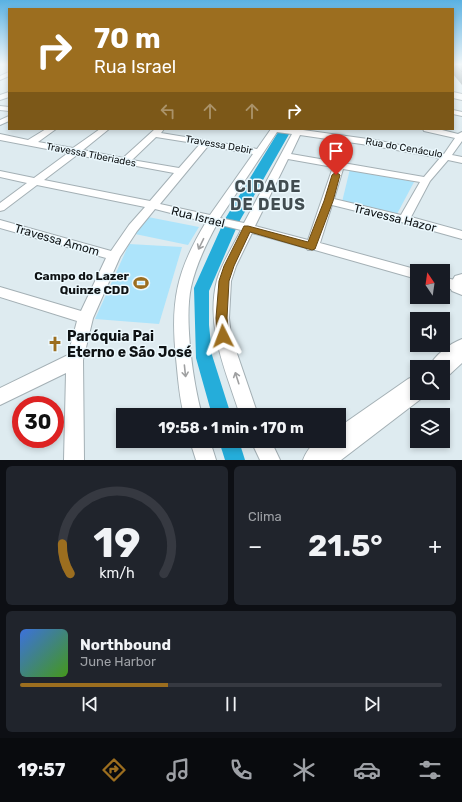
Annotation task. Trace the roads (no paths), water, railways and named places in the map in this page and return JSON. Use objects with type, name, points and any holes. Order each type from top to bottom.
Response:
[{"type":"street","points":[[0,98],[8,90]]},
{"type":"street","points":[[30,143],[50,130]]},
{"type":"street","points":[[0,208],[104,130]]},
{"type":"street","points":[[191,408],[188,400],[181,330],[184,287],[200,244],[216,222],[274,130]]},
{"type":"street","name":"Rua do Cenáculo","points":[[279,130],[297,131],[369,142],[462,160]]},
{"type":"street","points":[[404,219],[426,180],[462,136],[432,130]]},
{"type":"street","points":[[124,161],[157,131]]},
{"type":"street","name":"Travessa Debir","points":[[157,131],[206,143],[260,152]]},
{"type":"street","points":[[247,408],[223,336],[222,318],[224,281],[245,228],[297,131]]},
{"type":"street","name":"Travessa Tiberiades","points":[[0,137],[182,172]]},
{"type":"street","points":[[74,460],[75,360],[85,318],[114,256],[133,228],[206,143]]},
{"type":"street","points":[[284,156],[426,180]]},
{"type":"street","points":[[312,246],[339,165]]},
{"type":"street","name":"Rua Israel","points":[[0,174],[152,205],[410,272]]},
{"type":"street","name":"Travessa Hazor","points":[[328,201],[404,219],[462,235]]},
{"type":"street","name":"Travessa Amom","points":[[0,224],[114,256]]},
{"type":"street","points":[[0,292],[85,318]]},
{"type":"street","points":[[449,360],[462,348]]},
{"type":"street","points":[[0,397],[75,360]]},
{"type":"street","points":[[317,460],[410,392]]},
{"type":"street","points":[[202,448],[206,460]]},
{"type":"street","points":[[264,448],[270,460]]},
{"type":"water","points":[[279,130],[291,130],[239,222],[209,291],[209,325],[212,355],[229,408],[210,408],[196,358],[194,288],[225,219]]},
{"type":"water","points":[[221,448],[241,448],[245,460],[225,460]]},
{"type":"place","name":"Campo do Lazer Quinze CDD","points":[[141,283]]},
{"type":"place","name":"Paróquia Pai Eterno e São José","points":[[55,344]]},
{"type":"district","name":"CIDADE DE DEUS","points":[[268,195]]}]
